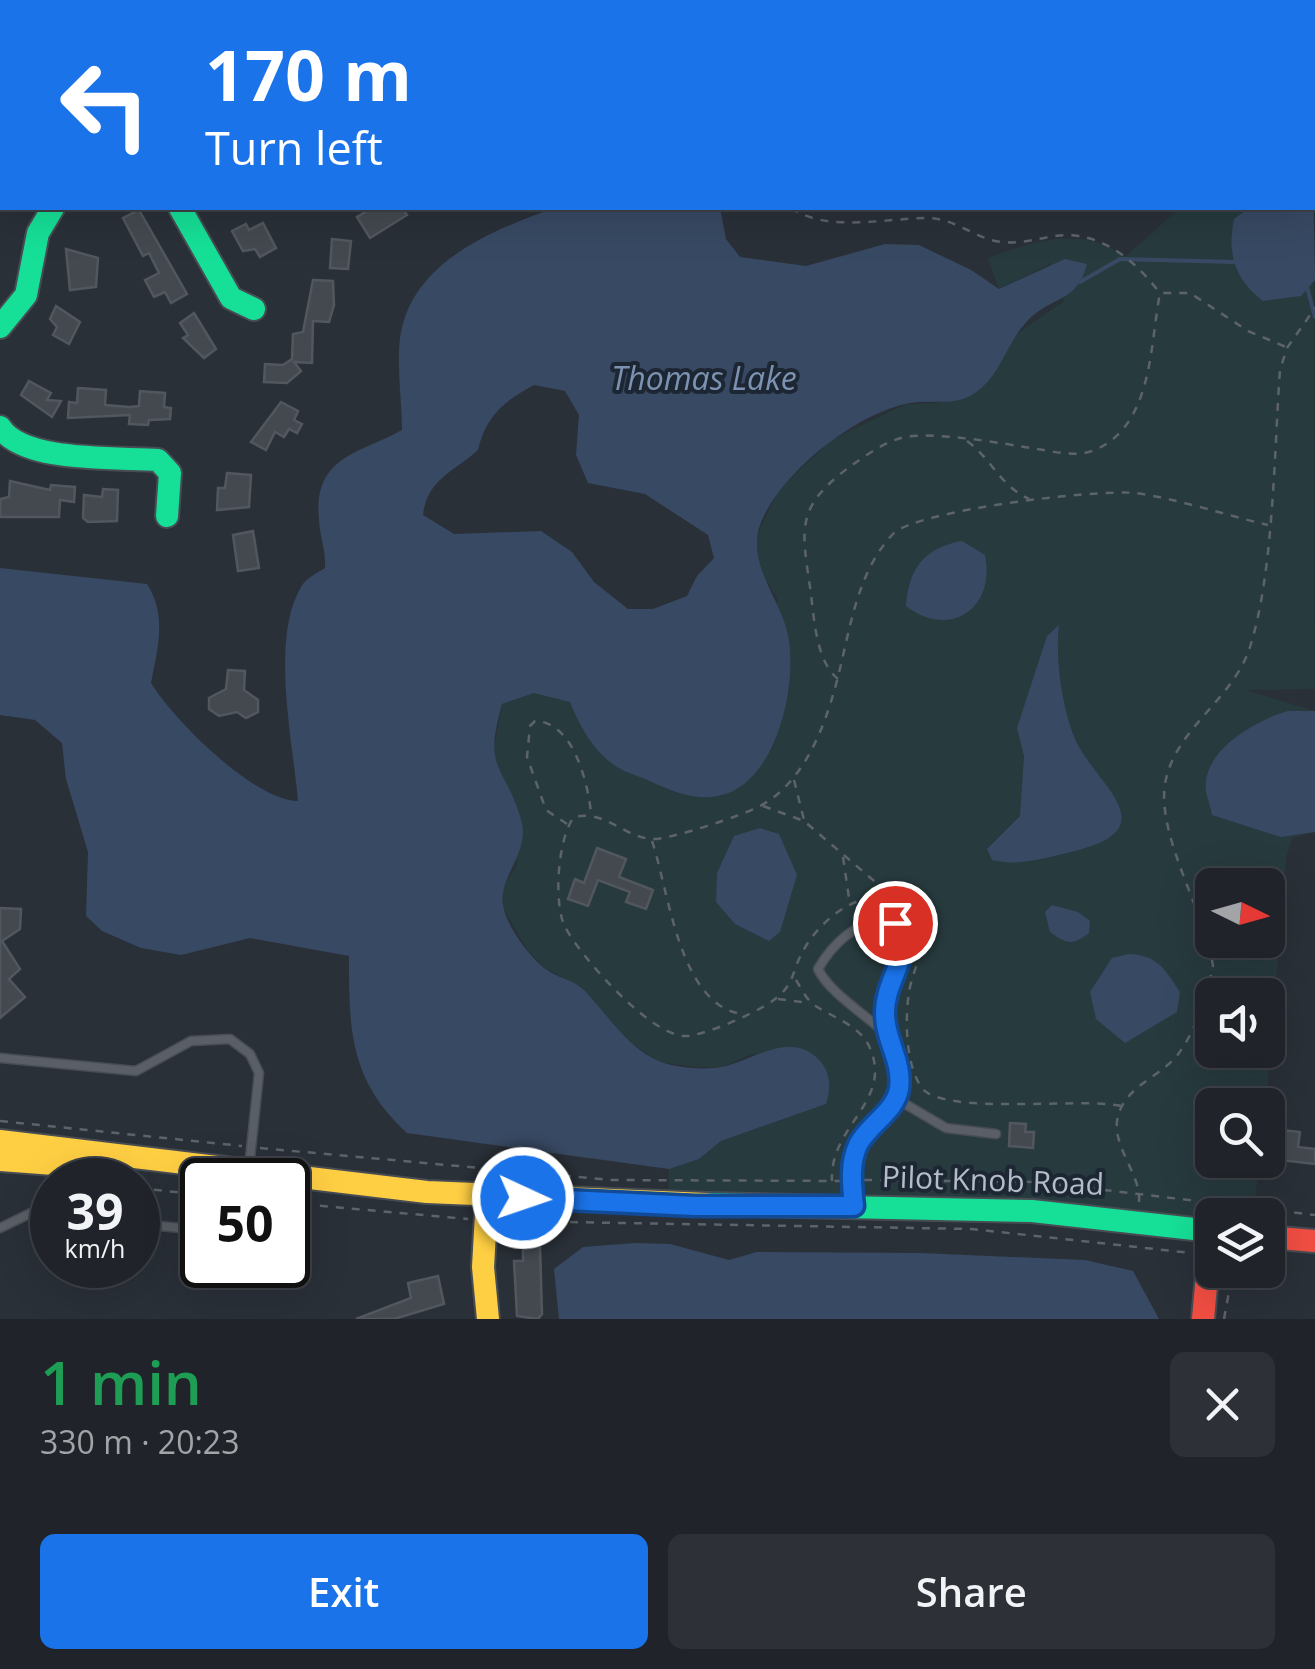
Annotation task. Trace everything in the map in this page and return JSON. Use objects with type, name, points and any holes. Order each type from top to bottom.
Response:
[{"type":"main road","points":[[0,327],[21,306],[31,282],[36,230],[51,210]]},
{"type":"main road","points":[[181,210],[230,298],[254,308]]},
{"type":"main road","points":[[0,427],[10,441],[29,450],[158,460],[170,473],[166,516]]},
{"type":"main road","name":"Pilot Knob Road","points":[[0,1141],[180,1161]]},
{"type":"main road","name":"Pilot Knob Road","points":[[0,1160],[54,1164],[112,1156]]},
{"type":"main road","name":"Pilot Knob Road","points":[[310,1177],[486,1208],[980,1206],[1138,1218],[1195,1234]]},
{"type":"main road","points":[[486,1208],[488,1319]]},
{"type":"main road","points":[[1285,1238],[1315,1241]]},
{"type":"main road","points":[[1204,1319],[1207,1288]]},
{"type":"lane","points":[[854,1206],[852,1180],[858,1143],[895,1098],[899,1061],[888,1036],[884,1012],[892,977],[905,951],[904,933],[883,918],[862,923],[830,948],[818,969],[826,985],[862,1009],[888,1036]]},
{"type":"lane","points":[[0,1058],[136,1071],[192,1041],[230,1039],[250,1054],[259,1073],[251,1158]]},
{"type":"lane","points":[[895,1098],[946,1128],[996,1134]]},
{"type":"lane","points":[[0,1228],[30,1213]]},
{"type":"path","points":[[795,210],[821,220],[934,218],[996,242],[1090,238],[1115,249],[1144,273],[1160,293],[1150,370],[1131,417],[1098,449],[1074,454],[966,440],[903,437],[867,454],[818,491],[808,507],[804,548],[827,671],[838,679]]},
{"type":"path","points":[[1160,293],[1190,293],[1248,331],[1287,348]]},
{"type":"path","points":[[1140,1193],[1117,1130],[1121,1106],[1179,1054],[1208,991],[1213,966],[1164,815],[1166,782],[1180,744],[1240,672],[1245,659],[1268,524],[1280,370],[1287,348],[1315,308]]},
{"type":"path","points":[[966,440],[978,449],[998,480],[1031,499]]},
{"type":"path","points":[[896,900],[872,897],[850,901],[809,941],[799,958],[795,978],[777,999],[712,1032],[681,1036],[660,1028],[630,1004],[565,927],[560,870],[568,825],[574,817],[591,814],[651,839],[762,806],[794,778],[824,726],[872,561],[896,531],[921,518],[1031,499],[1135,493],[1268,524]]},
{"type":"path","points":[[568,825],[546,810],[527,757],[534,721],[563,732],[588,790],[591,814]]},
{"type":"path","points":[[794,778],[804,821]]},
{"type":"path","points":[[762,806],[804,821],[914,914],[925,937],[910,987],[906,1021],[921,1088],[935,1098],[969,1102],[1055,1107],[1096,1100],[1121,1106]]},
{"type":"path","points":[[651,839],[687,969],[709,998],[730,1012],[744,1015]]},
{"type":"path","points":[[843,856],[850,901]]},
{"type":"path","points":[[795,978],[811,1003]]},
{"type":"path","points":[[777,999],[811,1003],[840,1018],[869,1044],[878,1079],[870,1098],[838,1141],[832,1181]]},
{"type":"path","points":[[0,1120],[207,1158]]},
{"type":"path","points":[[310,1168],[612,1180],[973,1179],[1140,1193],[1315,1216]]},
{"type":"path","points":[[310,1204],[486,1208],[648,1227],[972,1229],[1195,1238]]},
{"type":"path","points":[[1224,1319],[1230,1288]]},
{"type":"green space","points":[[1178,210],[1313,210],[1315,689],[1245,690],[1315,711],[1315,832],[1292,838],[1285,871],[1285,868],[1195,868],[1195,958],[1278,958],[1276,978],[1195,978],[1195,1068],[1269,1068],[1267,1088],[1195,1088],[1195,1178],[1258,1178],[1255,1198],[1195,1198],[1195,1229],[668,1205],[669,1169],[699,1159],[721,1141],[826,1104],[753,1054],[722,1067],[659,1062],[627,1040],[580,986],[545,969],[526,948],[503,908],[503,886],[517,866],[492,758],[502,704],[534,693],[570,702],[595,747],[611,762],[649,780],[721,796],[756,773],[776,738],[777,598],[760,571],[756,538],[778,490],[833,439],[906,404],[938,403],[1014,336],[1064,301],[1050,264],[999,289],[988,258],[1058,239],[1075,238],[1109,247],[1125,257]]},
{"type":"water","name":"Thomas Lake","points":[[549,210],[720,210],[726,239],[740,257],[806,266],[885,244],[919,245],[971,270],[999,289],[1065,259],[1087,264],[1074,290],[1026,322],[983,387],[964,399],[905,404],[860,422],[807,461],[770,504],[760,524],[758,555],[788,635],[790,679],[779,730],[769,753],[738,788],[718,796],[695,796],[621,769],[594,745],[570,702],[534,693],[502,704],[495,755],[523,831],[505,884],[503,905],[513,930],[531,955],[549,971],[580,986],[628,1040],[661,1062],[715,1068],[772,1049],[797,1047],[820,1061],[828,1076],[826,1104],[721,1141],[699,1159],[669,1169],[407,1133],[373,1093],[356,1052],[349,956],[250,938],[181,955],[141,948],[102,931],[86,916],[88,852],[66,779],[62,743],[35,720],[0,715],[0,568],[147,584],[159,619],[151,683],[162,699],[216,756],[238,773],[280,797],[298,801],[286,691],[287,634],[301,587],[325,568],[319,520],[323,482],[342,460],[402,430],[399,352],[403,322],[414,297],[451,258],[501,229]],"holes":[[[534,385],[565,391],[579,415],[576,455],[588,483],[645,494],[708,535],[714,558],[697,576],[687,596],[653,609],[628,609],[594,582],[572,552],[541,531],[454,534],[423,515],[436,484],[478,450],[491,419],[514,397]]]},
{"type":"water","points":[[1246,210],[1314,210],[1315,280],[1301,296],[1263,301],[1245,284],[1232,254],[1234,219]]},
{"type":"water","points":[[962,541],[985,555],[987,574],[976,603],[953,619],[938,620],[906,606],[911,581],[921,562],[938,548]]},
{"type":"water","points":[[1059,625],[1059,668],[1070,726],[1085,756],[1118,803],[1122,817],[1117,830],[1103,841],[1075,851],[1023,862],[992,860],[987,849],[1020,816],[1024,756],[1017,728],[1047,636]]},
{"type":"water","points":[[1288,711],[1315,711],[1315,832],[1281,837],[1212,815],[1206,791],[1212,762],[1247,729]]},
{"type":"water","points":[[760,828],[779,834],[797,875],[780,932],[769,941],[735,924],[716,902],[717,873],[734,836]]},
{"type":"water","points":[[1052,905],[1078,912],[1090,921],[1089,933],[1070,942],[1050,932],[1045,912]]},
{"type":"water","points":[[1129,954],[1147,957],[1159,965],[1180,992],[1177,1012],[1125,1043],[1096,1019],[1090,992],[1112,958]]},
{"type":"water","points":[[670,1244],[729,1260],[757,1252],[1085,1260],[1133,1271],[1159,1319],[559,1319],[554,1269],[583,1247]]},
{"type":"building","points":[[139,210],[187,294],[171,303],[165,292],[154,297],[145,280],[159,273],[149,253],[143,256],[123,218]]},
{"type":"building","points":[[369,210],[403,210],[407,215],[370,238],[357,217]]},
{"type":"building","points":[[263,223],[276,248],[260,257],[255,249],[243,251],[232,231],[246,224],[249,230]]},
{"type":"building","points":[[332,239],[351,241],[348,269],[330,268]]},
{"type":"building","points":[[66,249],[98,258],[96,287],[70,290]]},
{"type":"building","points":[[313,280],[333,281],[334,305],[329,322],[313,321],[312,363],[294,362],[301,371],[287,383],[264,382],[265,364],[283,365],[292,359],[293,334],[303,332]]},
{"type":"building","points":[[56,306],[80,322],[69,344],[53,335],[57,327],[50,319]]},
{"type":"building","points":[[194,313],[216,349],[204,358],[183,338],[188,335],[180,323]]},
{"type":"building","points":[[29,381],[51,393],[47,400],[61,401],[52,417],[21,395]]},
{"type":"building","points":[[78,388],[106,390],[105,405],[130,407],[139,406],[140,391],[165,393],[164,407],[171,408],[170,419],[149,420],[148,425],[129,424],[130,415],[68,418],[69,402],[77,403]]},
{"type":"building","points":[[281,402],[298,411],[294,420],[302,424],[297,433],[289,429],[284,437],[275,432],[266,450],[251,442]]},
{"type":"building","points":[[227,473],[251,475],[249,507],[217,510],[218,488],[225,488]]},
{"type":"building","points":[[10,481],[50,490],[51,485],[75,487],[74,502],[60,500],[59,517],[0,517],[0,499],[9,497]]},
{"type":"building","points":[[103,489],[118,490],[117,521],[88,522],[83,518],[84,495],[102,497]]},
{"type":"building","points":[[253,531],[259,568],[238,571],[233,535]]},
{"type":"building","points":[[228,670],[245,671],[244,690],[258,700],[258,712],[246,718],[237,712],[219,716],[209,709],[209,698],[226,689]]},
{"type":"building","points":[[597,848],[626,859],[619,877],[653,890],[646,909],[626,902],[630,892],[598,880],[588,906],[568,899],[575,879],[584,883]]},
{"type":"building","points":[[0,908],[21,909],[20,929],[2,941],[20,969],[9,979],[25,997],[0,1018]]},
{"type":"building","points":[[1010,1123],[1026,1124],[1025,1132],[1034,1132],[1033,1148],[1009,1146]]},
{"type":"building","points":[[1285,1130],[1300,1132],[1298,1147],[1315,1149],[1315,1164],[1285,1161]]},
{"type":"building","points":[[523,1247],[540,1247],[542,1314],[538,1319],[517,1316],[514,1261],[523,1261]]},
{"type":"building","points":[[438,1276],[444,1304],[394,1319],[356,1319],[411,1298],[408,1283]]},
{"type":"waterway","points":[[1080,282],[1120,259],[1234,262]]},
{"type":"waterway","points":[[1307,287],[1315,317]]},
{"type":"traffic: fast","points":[[0,327],[26,295],[38,233],[52,210]]},
{"type":"traffic: fast","points":[[181,210],[231,298],[254,309]]},
{"type":"traffic: fast","points":[[0,427],[12,439],[49,452],[158,460],[170,473],[167,516]]},
{"type":"traffic: fast","points":[[706,1204],[1032,1211],[1195,1229]]},
{"type":"traffic: slow","points":[[0,1141],[427,1192],[706,1204]]},
{"type":"traffic: slow","points":[[0,1160],[30,1162]]},
{"type":"traffic: slow","points":[[487,1197],[483,1267],[488,1319]]},
{"type":"traffic: jam","points":[[1285,1238],[1315,1241]]},
{"type":"traffic: jam","points":[[1203,1319],[1206,1288]]},
{"type":"route","points":[[523,1198],[695,1206],[854,1206],[851,1170],[858,1143],[899,1093],[899,1061],[888,1036],[884,1012],[892,977],[905,951],[904,933],[895,923]]}]
